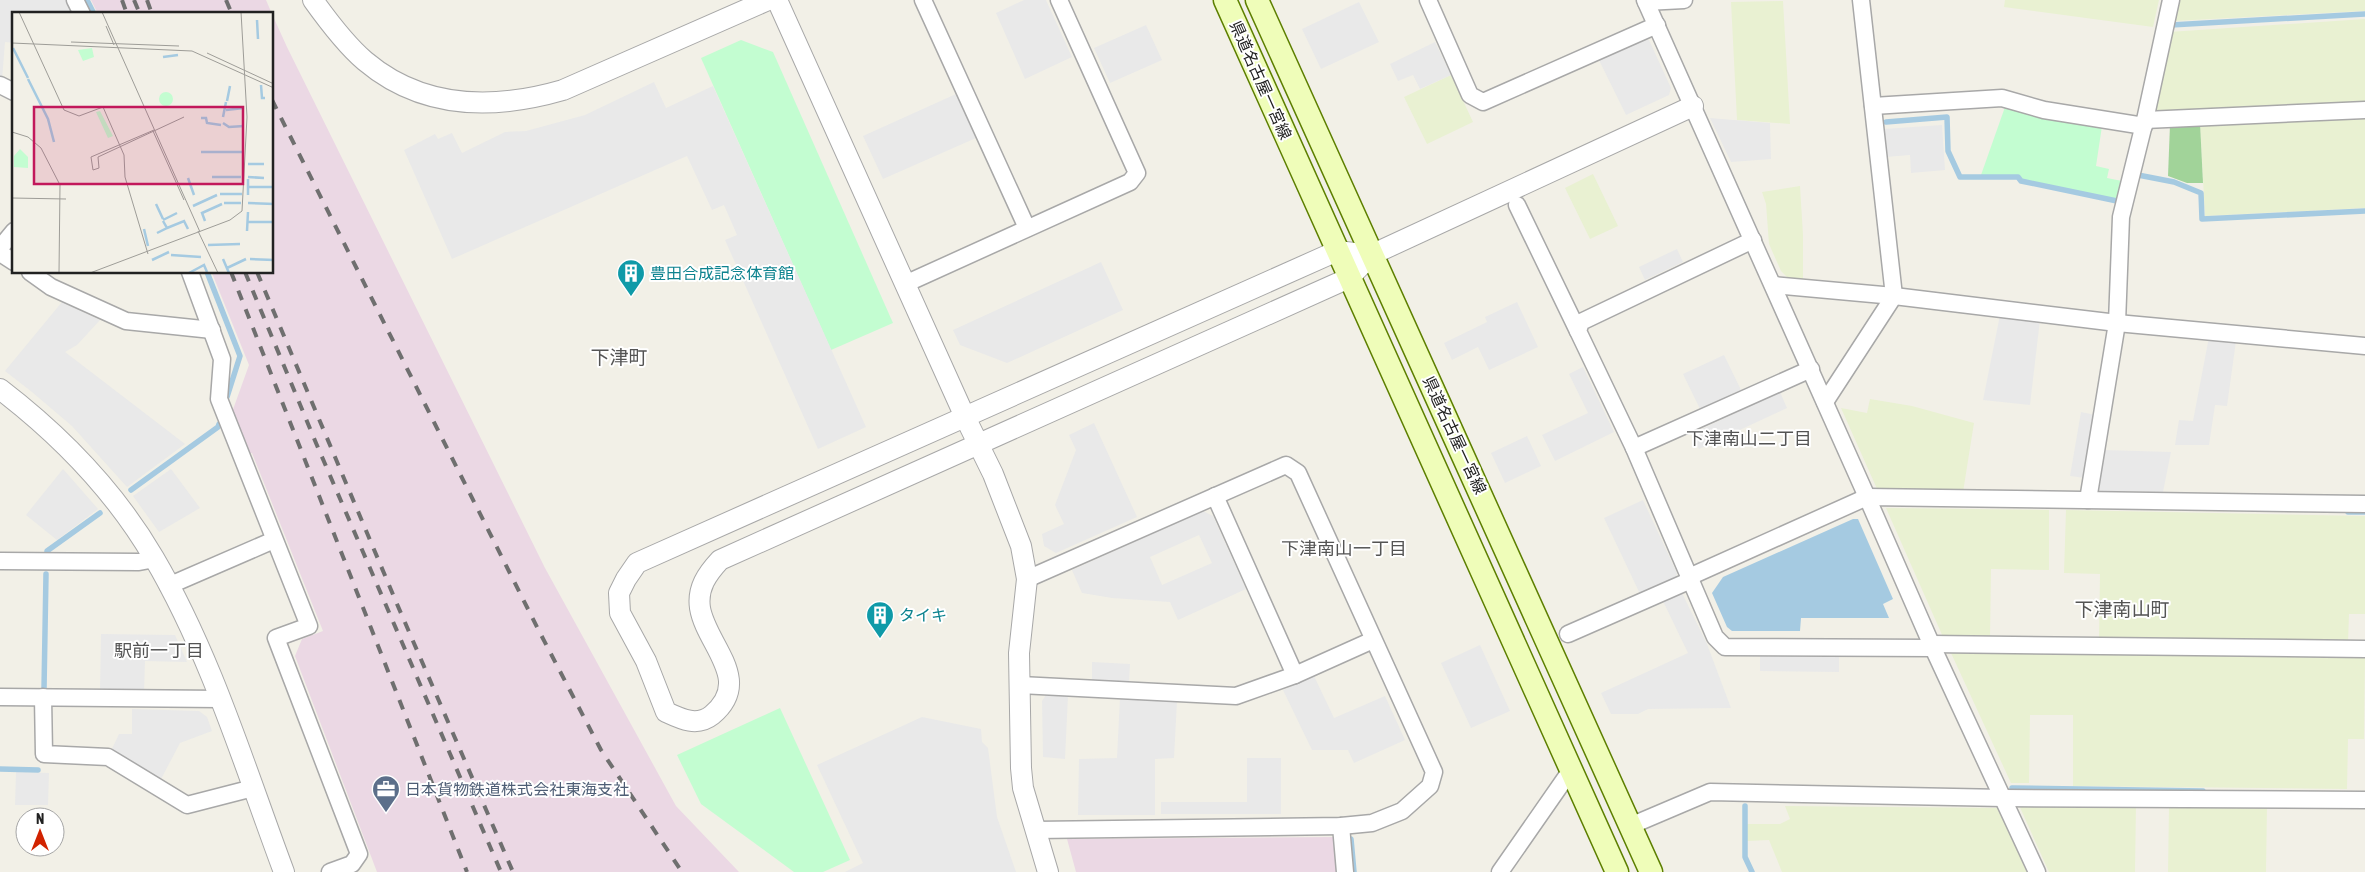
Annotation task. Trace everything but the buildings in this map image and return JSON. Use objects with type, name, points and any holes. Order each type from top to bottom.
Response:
[{"type":"main road","name":"県道名古屋一宮線","points":[[1225,0],[1617,872]]},
{"type":"main road","name":"県道名古屋一宮線","points":[[1257,0],[1651,872]]},
{"type":"street","points":[[312,0],[364,60],[388,78],[415,91],[444,100],[484,104],[529,100],[563,90],[768,0]]},
{"type":"street","points":[[776,0],[904,284],[993,474],[1021,546],[1027,579],[1018,653],[1020,685],[1019,741],[1023,788],[1048,872]]},
{"type":"street","points":[[923,0],[1027,228]]},
{"type":"street","points":[[904,284],[1130,182],[1137,174],[1059,0]]},
{"type":"street","points":[[1428,0],[1470,95],[1483,102],[1657,25]]},
{"type":"street","points":[[1684,0],[1646,1],[1826,402],[1932,646],[2037,872]]},
{"type":"street","points":[[1826,402],[1894,296],[1861,0]]},
{"type":"street","points":[[2088,500],[2117,323],[2120,217],[2145,123],[2171,0]]},
{"type":"street","points":[[0,86],[12,91]]},
{"type":"street","points":[[1873,106],[2002,98],[2044,110],[2145,123],[2365,110]]},
{"type":"street","points":[[1371,255],[1337,251],[637,564],[619,593],[620,613],[646,661],[666,712],[685,722],[706,720],[721,707],[729,689],[726,664],[700,609],[700,593],[706,575],[720,560],[1349,278],[1371,255],[1693,106]]},
{"type":"street","points":[[1517,205],[1634,448],[1715,637],[1725,647],[1932,646],[2365,649]]},
{"type":"street","points":[[0,248],[12,233]]},
{"type":"street","points":[[1578,331],[1581,322],[1753,240]]},
{"type":"street","points":[[0,253],[12,261]]},
{"type":"street","points":[[33,274],[51,287],[126,321],[212,330]]},
{"type":"street","points":[[191,274],[222,359],[219,398],[309,626],[276,638],[359,854],[352,864],[330,872]]},
{"type":"street","points":[[1773,286],[1894,296],[2117,323],[2365,346]]},
{"type":"street","points":[[1634,448],[1811,369]]},
{"type":"street","points":[[0,389],[56,436],[112,499],[154,558],[201,652],[221,700],[284,872]]},
{"type":"street","points":[[1027,579],[1286,464],[1298,473],[1434,772],[1430,786],[1402,811],[1372,823],[1341,826],[1035,830]]},
{"type":"street","points":[[1215,496],[1295,675]]},
{"type":"street","points":[[1568,634],[1868,497],[2365,504]]},
{"type":"street","points":[[168,586],[274,540]]},
{"type":"street","points":[[0,561],[139,562],[154,558]]},
{"type":"street","points":[[1020,685],[1236,696],[1295,675],[1374,640]]},
{"type":"street","points":[[0,697],[221,700]]},
{"type":"street","points":[[43,697],[44,754],[108,757],[187,805],[253,788]]},
{"type":"street","points":[[1500,872],[1571,770]]},
{"type":"street","points":[[1630,826],[1710,792],[2004,798],[2365,800]]},
{"type":"street","points":[[1341,826],[1345,872]]},
{"type":"shaded area","points":[[0,0],[66,0],[70,12],[12,12],[12,43],[5,42],[2,80],[0,79]]},
{"type":"shaded area","points":[[91,0],[266,0],[271,12],[97,12]]},
{"type":"shaded area","points":[[1024,0],[1046,0],[1072,57],[1025,79],[996,13]]},
{"type":"shaded area","points":[[1359,2],[1379,42],[1321,69],[1302,29]]},
{"type":"shaded area","points":[[274,18],[545,568],[676,806],[739,872],[377,872],[295,656],[302,639],[323,631],[252,453],[247,454],[231,415],[249,365],[212,274],[274,274]]},
{"type":"shaded area","points":[[1146,25],[1162,60],[1110,83],[1094,48]]},
{"type":"shaded area","points":[[1639,38],[1649,40],[1671,88],[1669,95],[1626,115],[1598,58]]},
{"type":"shaded area","points":[[1435,42],[1451,75],[1420,89],[1413,75],[1398,81],[1390,64]]},
{"type":"shaded area","points":[[654,82],[666,108],[713,86],[866,427],[818,449],[725,240],[737,235],[724,205],[712,210],[687,156],[452,259],[404,150],[435,134],[438,139],[452,133],[462,153],[505,132],[526,131],[585,115]]},
{"type":"shaded area","points":[[956,94],[976,138],[883,179],[863,136]]},
{"type":"shaded area","points":[[1710,118],[1770,123],[1771,159],[1731,162]]},
{"type":"shaded area","points":[[1942,125],[1945,170],[1911,173],[1910,155],[1886,157],[1884,129]]},
{"type":"shaded area","points":[[1677,249],[1683,262],[1645,280],[1639,267]]},
{"type":"shaded area","points":[[1101,262],[1123,310],[1007,363],[960,345],[953,330]]},
{"type":"shaded area","points":[[62,302],[100,320],[77,345],[65,352],[185,444],[127,487],[72,426],[5,371]]},
{"type":"shaded area","points":[[1517,302],[1538,347],[1489,370],[1478,347],[1452,360],[1444,343],[1487,322],[1485,317]]},
{"type":"shaded area","points":[[2000,315],[2040,320],[2030,405],[1983,400]]},
{"type":"shaded area","points":[[2209,337],[2236,341],[2227,406],[2215,405],[2209,445],[2175,445],[2179,420],[2193,421]]},
{"type":"shaded area","points":[[1724,355],[1741,390],[1700,409],[1683,374]]},
{"type":"shaded area","points":[[1583,367],[1614,432],[1555,461],[1542,435],[1588,413],[1569,374]]},
{"type":"shaded area","points":[[1780,392],[1787,408],[1699,449],[1691,434]]},
{"type":"shaded area","points":[[2081,412],[2095,415],[2085,478],[2070,476]]},
{"type":"shaded area","points":[[1094,423],[1137,517],[1056,553],[1044,546],[1042,534],[1064,524],[1055,505],[1076,450],[1069,435]]},
{"type":"shaded area","points":[[1527,436],[1541,466],[1505,483],[1491,453]]},
{"type":"shaded area","points":[[2103,450],[2171,452],[2163,492],[2095,491]]},
{"type":"shaded area","points":[[63,469],[98,509],[57,540],[26,515]]},
{"type":"shaded area","points":[[171,469],[200,508],[159,532],[133,496]]},
{"type":"shaded area","points":[[1643,500],[1677,573],[1675,580],[1641,596],[1604,518]]},
{"type":"shaded area","points":[[1203,511],[1213,516],[1246,589],[1178,620],[1170,602],[1112,598],[1082,593],[1072,570]],"holes":[[[1199,535],[1212,563],[1162,585],[1150,557]]]},
{"type":"shaded area","points":[[1681,591],[1707,644],[1731,708],[1648,709],[1638,714],[1611,714],[1601,693],[1688,653],[1662,599]]},
{"type":"shaded area","points":[[101,634],[175,635],[187,662],[145,661],[144,692],[100,691]]},
{"type":"shaded area","points":[[1480,645],[1510,711],[1471,728],[1441,663]]},
{"type":"shaded area","points":[[1760,654],[1839,655],[1839,672],[1760,671]]},
{"type":"shaded area","points":[[1092,662],[1130,664],[1129,682],[1092,680]]},
{"type":"shaded area","points":[[1314,676],[1334,718],[1385,696],[1405,740],[1354,763],[1348,750],[1312,750],[1283,690]]},
{"type":"shaded area","points":[[1046,695],[1068,696],[1065,759],[1043,757],[1042,701]]},
{"type":"shaded area","points":[[1120,698],[1177,701],[1174,758],[1155,759],[1155,815],[1078,815],[1079,759],[1117,758]]},
{"type":"shaded area","points":[[132,709],[199,711],[207,717],[212,731],[180,743],[160,781],[111,751],[119,734],[132,734]]},
{"type":"shaded area","points":[[922,717],[981,729],[982,742],[988,748],[997,817],[1016,872],[845,872],[863,863],[817,765]]},
{"type":"shaded area","points":[[1247,758],[1281,758],[1281,814],[1161,814],[1161,802],[1247,802]]},
{"type":"shaded area","points":[[16,772],[49,773],[48,805],[15,805]]},
{"type":"shaded area","points":[[1336,837],[1339,872],[1076,872],[1067,839]]},
{"type":"green space","points":[[2005,0],[2159,0],[2153,27],[2004,7]]},
{"type":"green space","points":[[2177,0],[2365,0],[2365,11],[2173,21]]},
{"type":"green space","points":[[1783,1],[1790,124],[1737,120],[1731,2]]},
{"type":"green space","points":[[2365,19],[2365,104],[2156,115],[2152,110],[2169,32]]},
{"type":"green space","points":[[741,40],[773,52],[893,323],[831,350],[701,58]]},
{"type":"green space","points":[[1451,75],[1473,122],[1427,144],[1404,97]]},
{"type":"green space","points":[[2005,107],[2102,126],[2096,166],[2109,169],[2107,178],[2122,181],[2119,200],[2022,180],[2018,175],[1981,175]]},
{"type":"green space","points":[[2365,115],[2365,208],[2205,216],[2200,123]]},
{"type":"green space","points":[[2200,123],[2203,183],[2187,183],[2168,176],[2170,125]]},
{"type":"green space","points":[[1593,174],[1618,226],[1590,239],[1565,188]]},
{"type":"green space","points":[[1800,186],[1803,280],[1789,279],[1781,271],[1769,244],[1766,204],[1762,192]]},
{"type":"green space","points":[[1870,399],[1912,406],[1974,423],[1963,492],[1878,491],[1841,408],[1867,413]]},
{"type":"green space","points":[[1886,508],[2049,510],[2049,570],[1991,569],[1990,638],[1943,637]]},
{"type":"green space","points":[[2066,510],[2365,516],[2365,614],[2349,614],[2348,643],[2099,640],[2100,574],[2064,573]]},
{"type":"green space","points":[[1953,650],[2365,655],[2364,739],[2348,739],[2347,789],[2073,786],[2073,715],[2030,715],[2029,783],[2011,783],[1951,653]]},
{"type":"green space","points":[[780,708],[850,860],[823,872],[794,872],[701,804],[677,755]]},
{"type":"green space","points":[[2018,803],[2136,804],[2135,872],[2049,872]]},
{"type":"green space","points":[[2169,805],[2267,806],[2266,872],[2168,872]]},
{"type":"green space","points":[[1785,806],[1998,808],[2027,872],[1782,872],[1769,840],[1747,841],[1747,824],[1780,824],[1790,819]]},
{"type":"water","points":[[1853,519],[1858,519],[1893,599],[1883,604],[1889,618],[1801,618],[1800,631],[1732,631],[1727,627],[1712,593],[1723,577]]},
{"type":"waterway","points":[[87,0],[93,12]]},
{"type":"waterway","points":[[2171,25],[2365,14]]},
{"type":"waterway","points":[[1886,122],[1947,117],[1948,151],[1960,177],[2018,177],[2021,181],[2117,201]]},
{"type":"waterway","points":[[2138,175],[2174,182],[2201,193],[2202,219],[2365,211]]},
{"type":"waterway","points":[[208,274],[240,356],[227,397]]},
{"type":"waterway","points":[[131,490],[218,427],[219,424]]},
{"type":"waterway","points":[[2348,512],[2365,512]]},
{"type":"waterway","points":[[47,554],[47,551],[100,513]]},
{"type":"waterway","points":[[44,689],[46,574]]},
{"type":"waterway","points":[[0,769],[38,770]]},
{"type":"waterway","points":[[2012,788],[2203,791]]},
{"type":"waterway","points":[[1745,806],[1745,857],[1752,872]]},
{"type":"waterway","points":[[1351,839],[1354,872]]},
{"type":"railway","points":[[122,0],[126,12]]},
{"type":"railway","points":[[134,0],[139,12]]},
{"type":"railway","points":[[147,0],[151,12]]},
{"type":"railway","points":[[226,0],[231,12]]},
{"type":"railway","points":[[274,104],[538,629],[601,750],[682,872]]},
{"type":"railway","points":[[232,274],[467,872]]},
{"type":"railway","points":[[246,274],[316,443],[501,872]]},
{"type":"railway","points":[[258,274],[397,604],[513,872]]},
{"type":"place","name":"豊田合成記念体育館","points":[[631,297]]},
{"type":"place","name":"タイキ","points":[[880,639]]},
{"type":"place","name":"日本貨物鉄道株式会社東海支社","points":[[386,813]]},
{"type":"district","name":"下津町","points":[[619,357]]},
{"type":"district","name":"下津南山二丁目","points":[[1749,439]]},
{"type":"district","name":"下津南山一丁目","points":[[1344,549]]},
{"type":"district","name":"下津南山町","points":[[2122,609]]},
{"type":"district","name":"駅前一丁目","points":[[159,651]]}]
